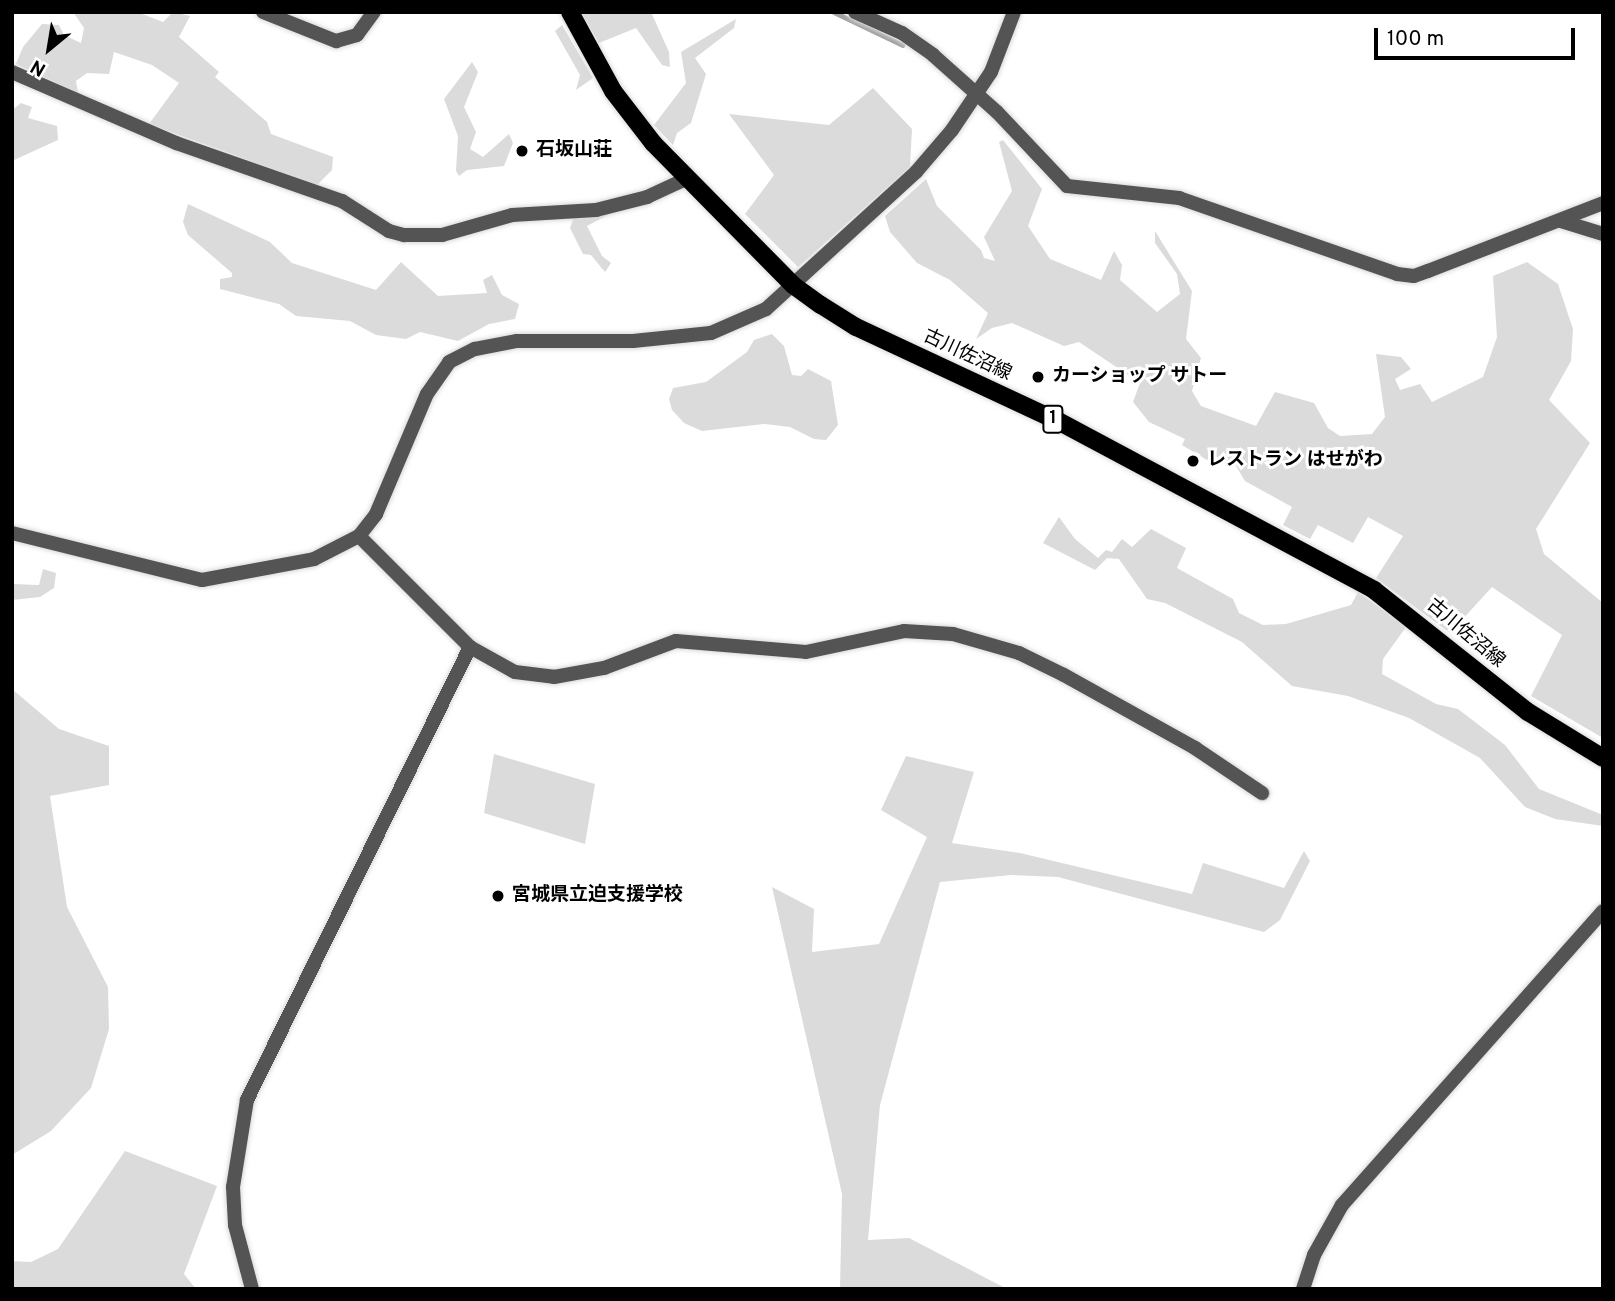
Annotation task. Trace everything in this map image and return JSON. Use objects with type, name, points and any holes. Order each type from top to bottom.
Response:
[{"type":"main road","name":"古川佐沼線","points":[[570,12],[632,119],[793,285],[856,327],[1069,427],[1374,590],[1528,712],[1603,758]]},
{"type":"street","points":[[263,12],[336,41],[357,35],[374,12]]},
{"type":"street","points":[[855,12],[902,33],[978,94],[1067,186],[1179,198],[1397,274],[1414,276],[1603,203]]},
{"type":"street","points":[[12,533],[202,580],[314,559],[359,536],[376,514],[426,394],[449,362],[475,349],[517,341],[633,341],[711,333],[766,309],[916,172],[978,94],[1014,12]]},
{"type":"street","points":[[12,72],[176,144],[342,201],[389,231],[404,235],[442,235],[512,215],[596,210],[647,197],[688,178]]},
{"type":"street","points":[[1561,221],[1603,234]]},
{"type":"street","points":[[359,536],[470,647],[514,672],[554,677],[604,668],[676,641],[806,652],[904,631],[953,634],[1019,653],[1064,675],[1195,748],[1262,793]]},
{"type":"street","points":[[251,1289],[235,1225],[233,1187],[247,1100],[470,647]]},
{"type":"street","points":[[1303,1289],[1314,1255],[1342,1205],[1603,911]]},
{"type":"shaded area","points":[[73,12],[137,12],[163,22],[173,12],[190,16],[179,37],[219,72],[215,77],[267,122],[271,134],[333,157],[332,170],[317,185],[149,124],[179,83],[152,65],[114,52],[109,74],[87,73],[76,81],[78,93],[16,64],[23,47],[42,24],[59,25],[64,35],[81,43],[84,28]]},
{"type":"shaded area","points":[[651,12],[669,52],[670,67],[662,65],[636,28],[599,43],[581,13]]},
{"type":"shaded area","points":[[736,19],[734,28],[695,58],[706,74],[691,123],[677,133],[673,145],[654,125],[686,83],[681,52]]},
{"type":"shaded area","points":[[562,25],[593,78],[576,90],[580,75],[555,31]]},
{"type":"shaded area","points":[[472,62],[478,72],[464,107],[476,132],[470,149],[483,157],[509,134],[513,143],[504,166],[467,170],[459,176],[456,171],[458,136],[444,99]]},
{"type":"shaded area","points":[[873,88],[912,129],[910,167],[798,267],[745,214],[774,175],[729,114],[829,125]]},
{"type":"shaded area","points":[[21,103],[32,107],[28,118],[57,126],[58,140],[12,161],[12,110]]},
{"type":"shaded area","points":[[1003,140],[1042,189],[1028,226],[1050,259],[1101,280],[1114,251],[1122,265],[1120,280],[1157,312],[1180,294],[1177,274],[1155,243],[1155,231],[1192,291],[1186,339],[1201,358],[1192,391],[1201,406],[1256,426],[1275,392],[1314,403],[1328,428],[1340,436],[1372,434],[1385,417],[1376,354],[1401,357],[1411,369],[1395,379],[1400,390],[1420,384],[1432,402],[1483,377],[1497,337],[1493,276],[1527,262],[1558,284],[1573,329],[1571,361],[1549,400],[1590,443],[1536,529],[1544,554],[1603,603],[1603,738],[1531,696],[1562,635],[1492,587],[1450,633],[1376,578],[1403,536],[1368,517],[1353,543],[1318,525],[1310,539],[1283,525],[1292,507],[1245,481],[1236,466],[1215,456],[1207,460],[1182,445],[1185,439],[1149,422],[1133,402],[1140,383],[1079,342],[1064,346],[1012,323],[992,328],[976,339],[988,313],[950,280],[917,263],[890,232],[885,216],[926,179],[937,206],[981,250],[984,258],[995,261],[984,237],[1012,191],[999,142]]},
{"type":"shaded area","points":[[188,204],[270,242],[292,263],[376,290],[401,262],[438,296],[487,293],[483,280],[492,275],[502,295],[519,304],[515,319],[489,324],[458,341],[420,332],[406,339],[376,335],[350,321],[296,316],[279,304],[220,289],[220,279],[232,277],[232,273],[188,235],[183,222]]},
{"type":"shaded area","points":[[613,212],[587,226],[602,256],[611,263],[605,272],[591,255],[583,254],[570,228],[574,217]]},
{"type":"shaded area","points":[[772,334],[784,346],[792,375],[801,376],[808,369],[831,381],[838,425],[826,440],[814,439],[790,427],[765,424],[702,431],[684,423],[672,410],[669,399],[673,388],[706,382],[747,352],[754,340]]},
{"type":"shaded area","points":[[1059,517],[1075,539],[1098,558],[1106,550],[1112,552],[1122,539],[1132,547],[1151,529],[1186,548],[1177,568],[1233,599],[1239,613],[1263,625],[1286,624],[1351,605],[1358,592],[1406,627],[1383,659],[1382,674],[1436,704],[1458,709],[1505,745],[1539,789],[1603,815],[1603,826],[1555,819],[1525,807],[1480,758],[1409,718],[1348,696],[1292,686],[1242,642],[1165,603],[1147,599],[1119,559],[1107,558],[1095,570],[1043,543]]},
{"type":"shaded area","points":[[43,569],[56,573],[54,588],[40,597],[12,600],[12,584],[39,585]]},
{"type":"shaded area","points":[[12,689],[59,729],[109,746],[109,785],[50,796],[67,907],[108,987],[109,1029],[91,1088],[51,1131],[12,1155]]},
{"type":"shaded area","points":[[494,754],[595,784],[585,844],[484,813]]},
{"type":"shaded area","points":[[906,756],[974,772],[952,843],[1020,853],[1192,894],[1203,863],[1284,888],[1304,851],[1310,861],[1280,920],[1264,932],[1058,877],[1011,875],[940,882],[880,1105],[868,1240],[909,1238],[1007,1289],[840,1289],[842,1194],[772,887],[814,909],[812,952],[879,944],[927,837],[881,810]]},
{"type":"shaded area","points":[[125,1151],[217,1186],[184,1274],[196,1289],[12,1289],[12,1261],[31,1262],[58,1249]]},
{"type":"waterway","points":[[834,12],[903,45]]},
{"type":"place","name":"石坂山荘","points":[[522,151]]},
{"type":"place","name":"カーショップ サトー","points":[[1038,377]]},
{"type":"place","name":"レストラン はせがわ","points":[[1193,461]]},
{"type":"place","name":"宮城県立迫支援学校","points":[[498,896]]}]
